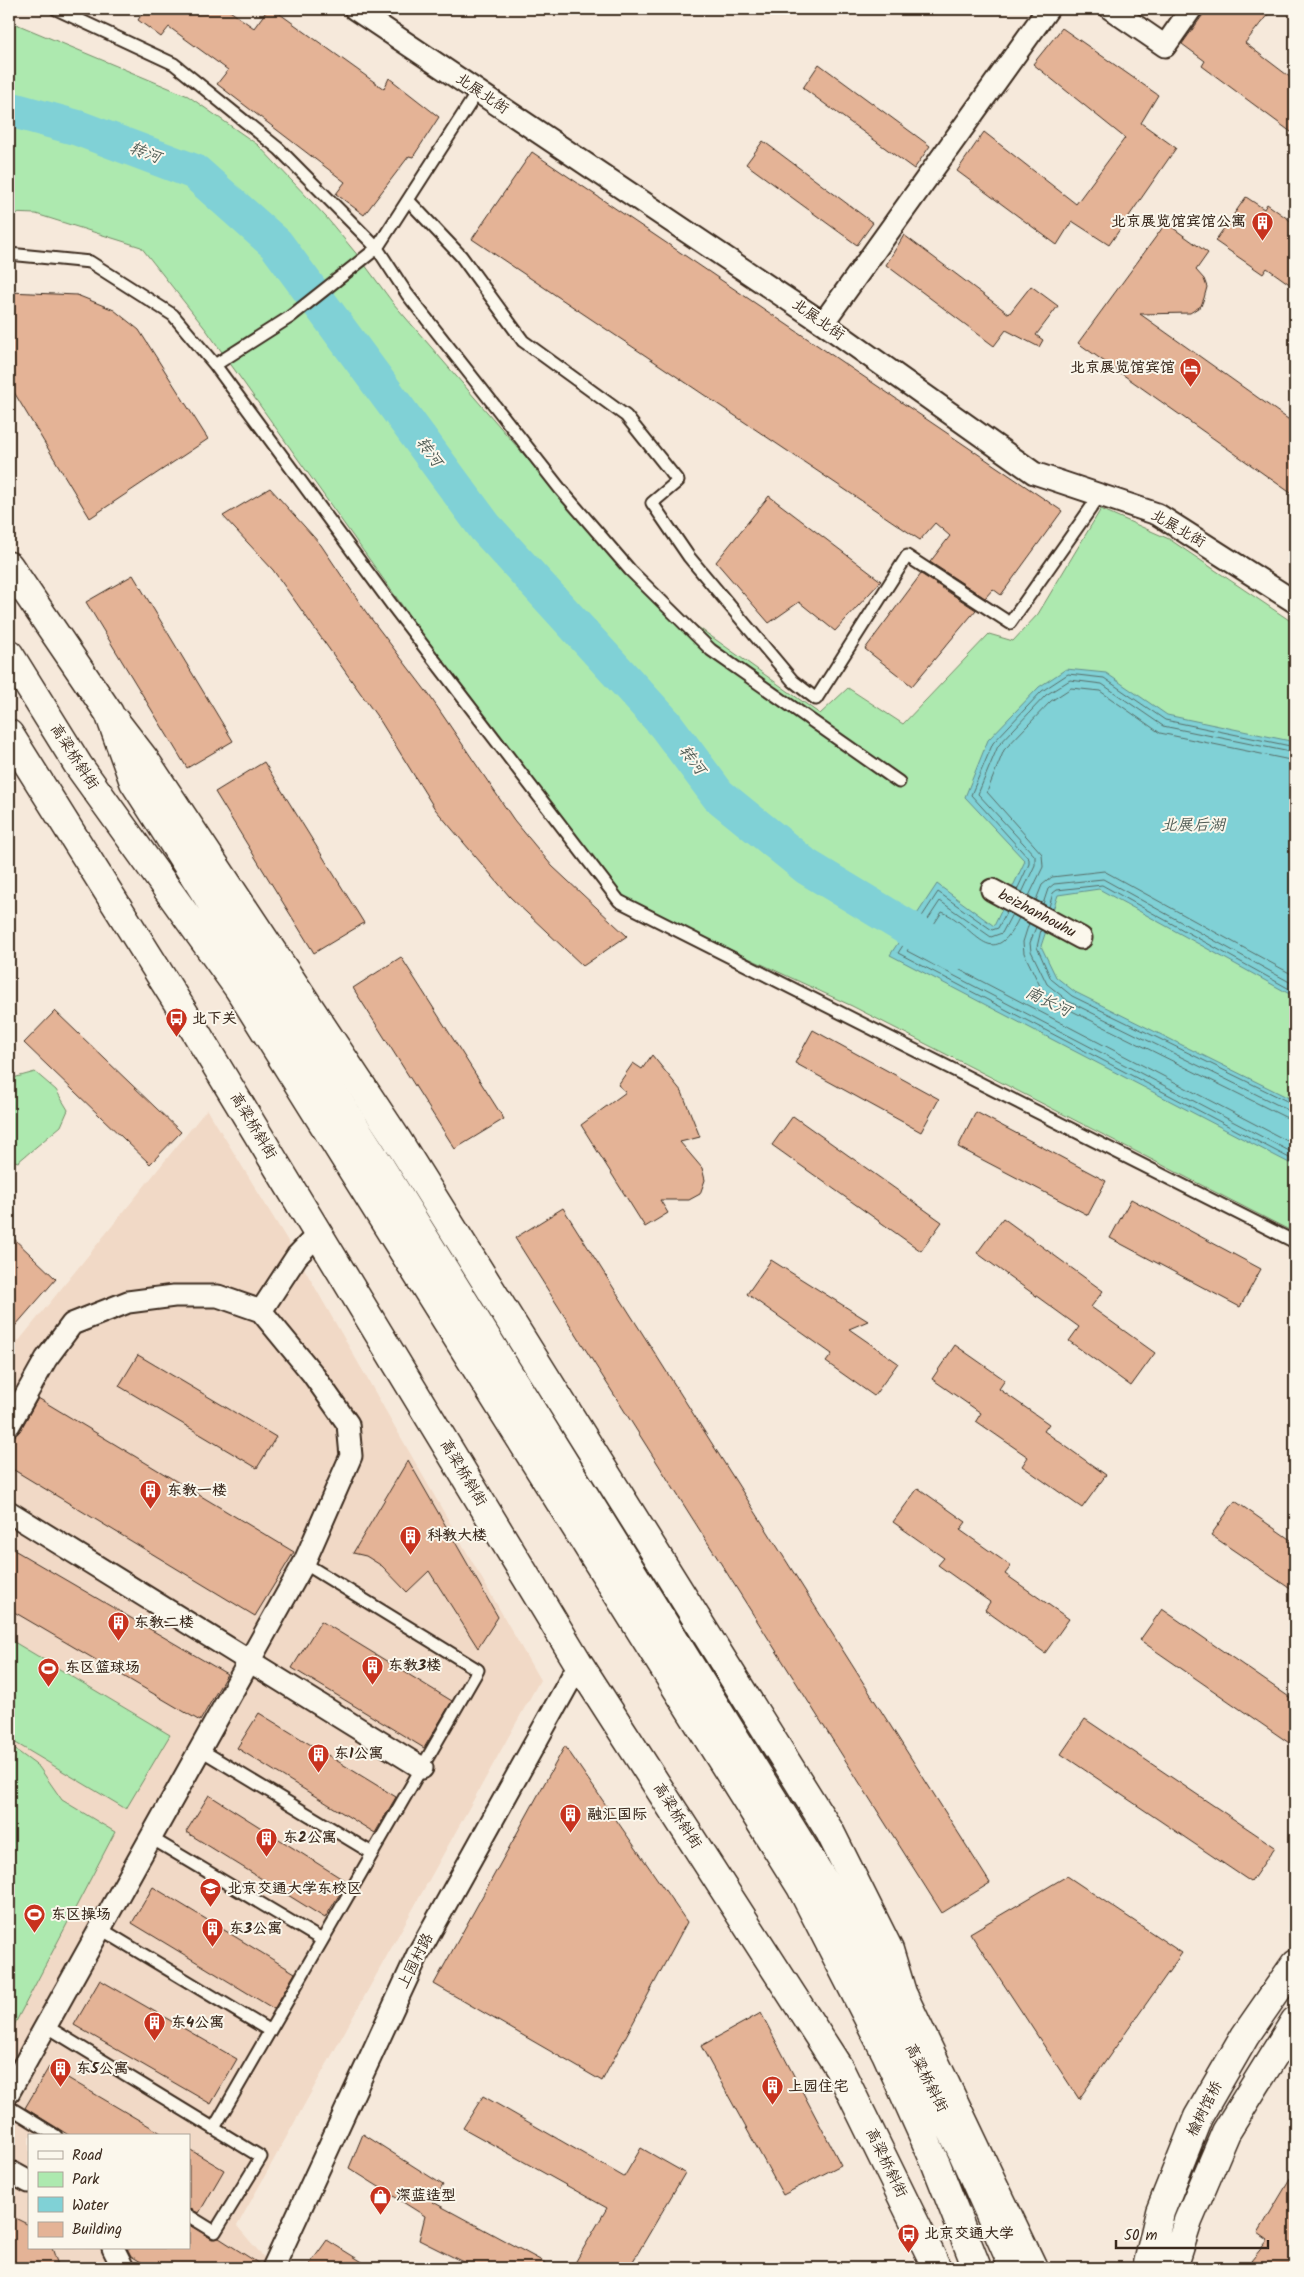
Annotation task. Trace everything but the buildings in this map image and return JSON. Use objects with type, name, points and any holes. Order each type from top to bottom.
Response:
[{"type":"main road","points":[[9,566],[109,713],[145,760],[396,1138],[830,1832],[889,1950],[902,1993],[1033,2268]]},
{"type":"main road","name":"高梁桥斜街","points":[[9,654],[78,766],[239,989],[801,1887],[886,2053],[936,2164],[977,2268]]},
{"type":"main road","points":[[109,713],[134,782],[372,1152],[830,1891]]},
{"type":"main road","name":"高梁桥斜街","points":[[9,734],[191,1024],[579,1664],[839,2068],[937,2268]]},
{"type":"main road","points":[[830,1832],[830,1891]]},
{"type":"main road","name":"高粱桥斜街","points":[[830,1891],[962,2151],[1014,2268]]},
{"type":"main road","name":"榆树馆桥","points":[[1147,2268],[1160,2212],[1198,2117],[1245,2036],[1295,1964]]},
{"type":"main road","name":"榆树馆桥","points":[[1173,2268],[1188,2221],[1226,2132],[1295,2021]]},
{"type":"street","name":"北展北街","points":[[355,9],[823,323],[1034,473],[1157,514],[1295,602]]},
{"type":"street","points":[[823,323],[1048,9]]},
{"type":"street","points":[[1111,9],[1165,46],[1191,9]]},
{"type":"street","name":"beizhanhouhu","points":[[992,890],[1081,938]]},
{"type":"street","points":[[261,1310],[297,1256],[318,1234]]},
{"type":"street","points":[[9,1424],[46,1359],[72,1324],[128,1302],[174,1296],[218,1296],[261,1310],[312,1373],[348,1424],[351,1456],[304,1563],[9,2092]]},
{"type":"street","points":[[9,1512],[422,1768]]},
{"type":"street","name":"上园村路","points":[[273,2268],[418,1954],[579,1664]]},
{"type":"street","points":[[9,2170],[28,2181]]},
{"type":"street","points":[[114,2250],[123,2268]]},
{"type":"lane","points":[[56,9],[174,64],[279,149],[377,248],[407,294],[438,334],[562,490],[630,570],[711,650],[899,782]]},
{"type":"lane","points":[[215,365],[290,317],[338,277],[377,248],[478,91]]},
{"type":"lane","points":[[408,200],[461,256],[523,341],[626,416],[678,481],[652,502],[689,557],[793,681],[816,700],[907,556],[1010,622],[1100,495]]},
{"type":"lane","points":[[9,254],[90,262],[173,315],[215,365],[392,605],[619,901],[1295,1242]]},
{"type":"lane","points":[[214,2128],[478,1670],[304,1563]]},
{"type":"lane","points":[[201,1750],[372,1853]]},
{"type":"lane","points":[[152,1838],[322,1940]]},
{"type":"lane","points":[[100,1929],[270,2031]]},
{"type":"lane","points":[[46,2026],[261,2157],[215,2232],[190,2217]]},
{"type":"lane","points":[[9,2107],[53,2134]]},
{"type":"shaded area","name":"北京交通大学东校区","points":[[207,1109],[297,1256],[540,1680],[237,2226],[267,2261],[263,2268],[9,2268],[9,1353]]},
{"type":"green space","points":[[9,21],[188,96],[258,145],[326,217],[393,303],[632,580],[820,714],[848,688],[903,724],[989,634],[1013,641],[1038,614],[1101,509],[1169,539],[1295,624],[1295,1233],[852,1006],[621,899],[497,739],[207,331],[141,247],[36,214],[9,213]]},
{"type":"green space","points":[[35,1072],[56,1090],[68,1110],[61,1126],[18,1162],[9,1159],[9,1082],[13,1078]]},
{"type":"green space","name":"东区篮球场","points":[[9,1639],[170,1735],[126,1809],[9,1739]]},
{"type":"green space","name":"东区操场","points":[[9,1745],[39,1767],[62,1800],[115,1832],[9,2035]]},
{"type":"water","name":"北展后湖","points":[[1066,669],[1106,673],[1167,715],[1295,742],[1295,997],[1099,889],[1058,895],[1041,946],[1056,977],[1075,992],[1295,1101],[1295,1166],[890,955],[937,884],[994,926],[1025,861],[965,797],[988,740],[1039,687]]},
{"type":"waterway","name":"转河","points":[[9,109],[78,128],[195,172],[276,244],[485,527],[665,724],[718,795],[807,867],[951,954]]},
{"type":"place","name":"北京展览馆宾馆公寓","points":[[1262,241]]},
{"type":"place","name":"北京展览馆宾馆","points":[[1191,387]]},
{"type":"place","name":"北下关","points":[[176,1038]]},
{"type":"place","name":"东教一楼","points":[[151,1510]]},
{"type":"place","name":"科教大楼","points":[[411,1555]]},
{"type":"place","name":"东教二楼","points":[[118,1642]]},
{"type":"place","name":"东教3楼","points":[[372,1685]]},
{"type":"place","name":"东区篮球场","points":[[49,1687]]},
{"type":"place","name":"东1公寓","points":[[318,1773]]},
{"type":"place","name":"融汇国际","points":[[571,1834]]},
{"type":"place","name":"东2公寓","points":[[267,1857]]},
{"type":"place","name":"北京交通大学东校区","points":[[211,1908]]},
{"type":"place","name":"东区操场","points":[[35,1934]]},
{"type":"place","name":"东3公寓","points":[[213,1948]]},
{"type":"place","name":"东4公寓","points":[[155,2042]]},
{"type":"place","name":"东5公寓","points":[[60,2088]]},
{"type":"place","name":"上园住宅","points":[[772,2106]]},
{"type":"place","name":"深蓝造型","points":[[380,2215]]},
{"type":"place","name":"北京交通大学","points":[[908,2253]]},
{"type":"water label","name":"南长河","points":[[1048,1002]]}]
